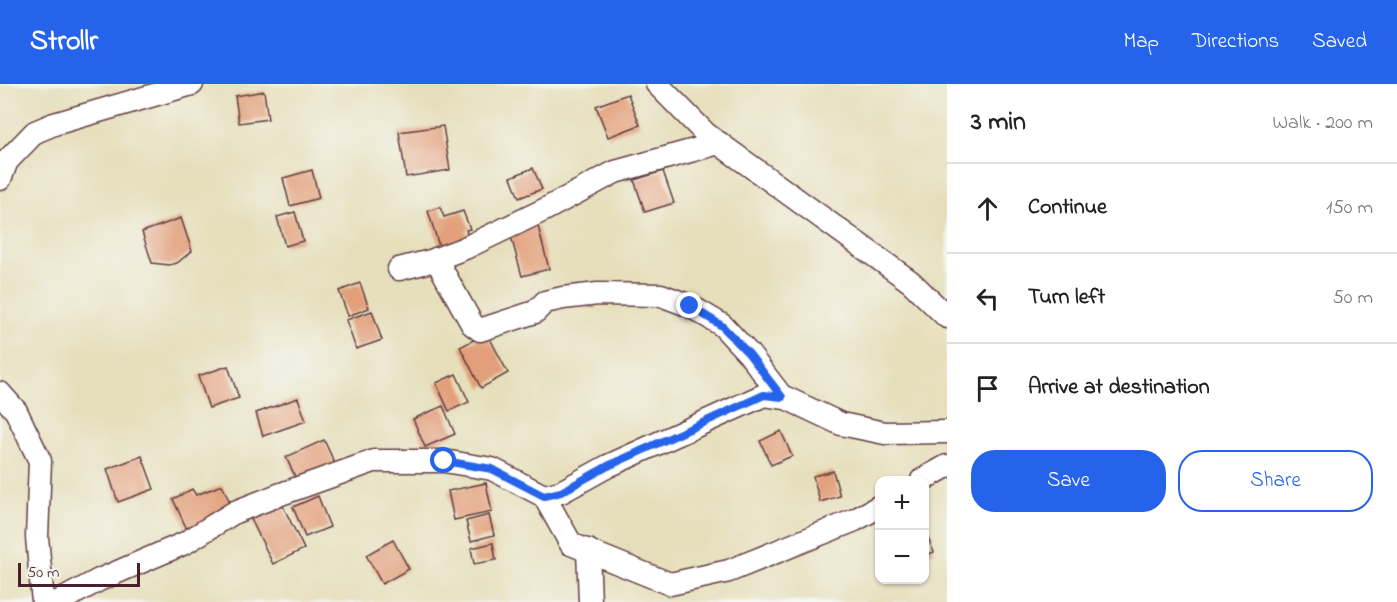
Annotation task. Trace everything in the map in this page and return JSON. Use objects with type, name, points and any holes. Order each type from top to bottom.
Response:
[{"type":"street","points":[[0,179],[7,161],[35,132],[54,124],[192,84]]},
{"type":"street","points":[[657,84],[706,134],[911,282],[947,317]]},
{"type":"street","points":[[399,269],[465,248],[544,210],[615,172],[719,143]]},
{"type":"street","points":[[436,259],[472,324],[480,330],[535,312],[545,302],[598,294],[661,295],[690,306],[722,326],[749,354],[782,397]]},
{"type":"street","points":[[0,393],[16,411],[40,461],[37,537],[43,602]]},
{"type":"street","points":[[544,496],[561,492],[608,466],[764,395],[782,397],[841,424],[885,434],[947,432]]},
{"type":"street","points":[[58,602],[99,580],[185,543],[235,512],[374,461],[444,461],[492,469],[544,496],[571,544],[670,584],[729,571],[855,520],[875,508]]},
{"type":"street","points":[[929,476],[947,466]]},
{"type":"street","points":[[588,550],[590,602]]},
{"type":"building","points":[[264,91],[268,119],[239,123],[235,96]]},
{"type":"building","points":[[628,94],[640,125],[608,137],[596,106]]},
{"type":"building","points":[[443,126],[450,170],[406,177],[399,132]]},
{"type":"building","points":[[533,168],[542,189],[519,198],[511,177]]},
{"type":"building","points":[[312,170],[319,198],[290,206],[283,178]]},
{"type":"building","points":[[663,171],[674,203],[645,212],[634,180]]},
{"type":"building","points":[[440,207],[444,217],[463,211],[470,229],[466,230],[468,236],[439,246],[428,211]]},
{"type":"building","points":[[295,212],[303,241],[285,246],[277,217]]},
{"type":"building","points":[[181,218],[192,251],[177,263],[169,265],[152,263],[142,232]]},
{"type":"building","points":[[538,226],[549,269],[522,276],[510,233]]},
{"type":"building","points":[[360,283],[369,308],[348,316],[339,291]]},
{"type":"building","points":[[372,311],[382,340],[356,349],[346,320]]},
{"type":"building","points":[[487,333],[508,373],[481,388],[460,347]]},
{"type":"building","points":[[228,366],[239,398],[209,408],[198,376]]},
{"type":"building","points":[[456,374],[469,402],[449,411],[436,383]]},
{"type":"building","points":[[298,398],[306,421],[263,436],[256,413]]},
{"type":"building","points":[[443,406],[455,434],[425,447],[413,419]]},
{"type":"building","points":[[781,431],[792,456],[771,465],[760,441]]},
{"type":"building","points":[[324,440],[336,466],[298,483],[286,457]]},
{"type":"building","points":[[142,456],[154,489],[118,502],[107,469]]},
{"type":"building","points":[[833,471],[840,496],[820,502],[813,476]]},
{"type":"building","points":[[486,483],[492,512],[454,520],[448,491]]},
{"type":"building","points":[[222,485],[232,507],[189,534],[173,499],[192,489],[196,495]]},
{"type":"building","points":[[318,496],[330,527],[305,537],[293,507]]},
{"type":"building","points":[[281,502],[304,549],[273,564],[250,517]]},
{"type":"building","points":[[489,515],[494,535],[471,541],[466,521]]},
{"type":"building","points":[[393,540],[409,569],[382,584],[366,555]]},
{"type":"building","points":[[929,540],[934,552],[929,554]]},
{"type":"building","points":[[493,543],[496,560],[474,564],[471,548]]},
{"type":"route","points":[[444,461],[492,469],[544,496],[561,492],[608,466],[764,395],[782,397],[749,354],[722,326],[690,306]]}]
